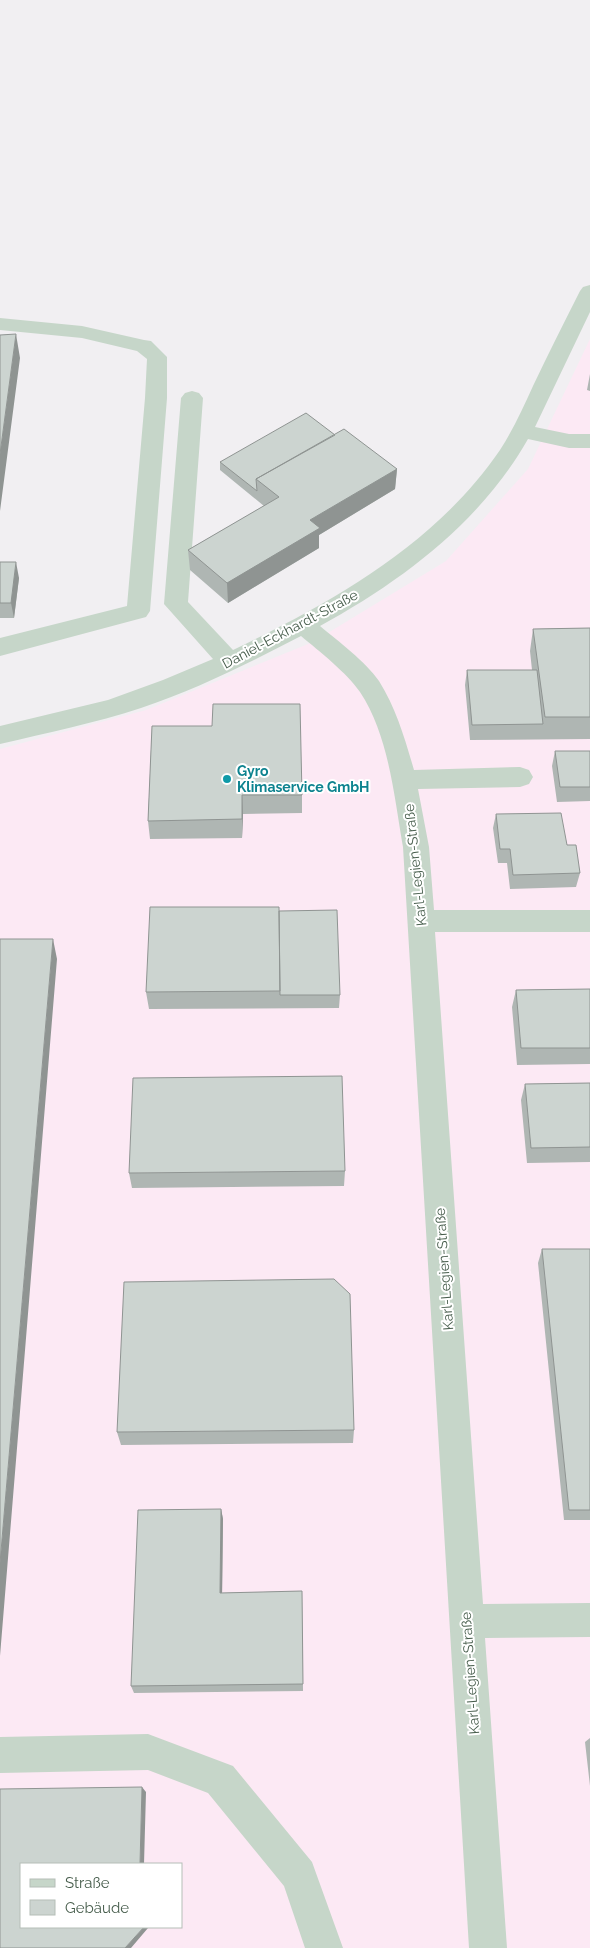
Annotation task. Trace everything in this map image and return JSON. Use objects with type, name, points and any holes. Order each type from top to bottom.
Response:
[{"type":"street","name":"Daniel-Eckhardt-Straße","points":[[0,735],[112,708],[164,690],[230,662],[304,625],[362,592],[415,554],[429,543],[478,494],[502,463],[522,431],[590,290]]},
{"type":"street","points":[[0,324],[82,332],[144,346],[157,357],[156,398],[138,611],[0,647]]},
{"type":"street","points":[[192,398],[176,604],[230,662]]},
{"type":"street","points":[[522,431],[569,441],[590,441]]},
{"type":"street","name":"Karl-Legien-Straße","points":[[304,625],[337,653],[369,686],[390,730],[404,780],[416,847],[488,1948]]},
{"type":"street","points":[[404,780],[520,777]]},
{"type":"street","points":[[422,921],[590,921]]},
{"type":"street","points":[[466,1621],[590,1620]]},
{"type":"street","points":[[0,1755],[148,1752],[220,1779],[299,1875],[324,1948]]},
{"type":"shaded area","points":[[590,339],[590,1948],[0,1948],[0,749],[146,710],[313,642],[446,561],[528,469]]},
{"type":"building","points":[[16,334],[0,454],[0,335]]},
{"type":"building","points":[[306,413],[335,435],[256,479],[257,491],[220,462]]},
{"type":"building","points":[[344,429],[397,469],[310,520],[320,528],[227,583],[188,550],[279,497],[256,479]]},
{"type":"building","points":[[0,562],[16,562],[11,603],[0,603]]},
{"type":"building","points":[[590,628],[590,717],[545,717],[533,629]]},
{"type":"building","points":[[467,670],[537,670],[543,724],[472,725]]},
{"type":"building","name":"Gyro Klimaservice GmbH","points":[[213,704],[300,704],[302,795],[242,795],[242,819],[148,821],[152,726],[212,726]]},
{"type":"building","points":[[555,751],[590,751],[590,787],[560,787]]},
{"type":"building","points":[[561,813],[567,845],[576,845],[580,873],[513,875],[510,849],[500,849],[496,814]]},
{"type":"building","points":[[150,907],[279,907],[280,991],[146,992]]},
{"type":"building","points":[[337,910],[340,995],[280,995],[279,911]]},
{"type":"building","points":[[0,939],[53,939],[0,1563]]},
{"type":"building","points":[[590,989],[590,1048],[521,1048],[516,990]]},
{"type":"building","points":[[342,1076],[345,1171],[129,1173],[133,1078]]},
{"type":"building","points":[[590,1083],[590,1147],[531,1148],[525,1084]]},
{"type":"building","points":[[542,1249],[590,1249],[590,1510],[569,1510]]},
{"type":"building","points":[[334,1279],[350,1294],[354,1430],[117,1432],[124,1282]]},
{"type":"building","points":[[221,1509],[220,1593],[302,1591],[303,1684],[131,1686],[138,1510]]},
{"type":"building","points":[[142,1787],[140,1863],[20,1863],[20,1928],[143,1928],[125,1948],[0,1948],[0,1789]]},
{"type":"place","name":"Gyro Klimaservice GmbH","points":[[227,779]]}]
